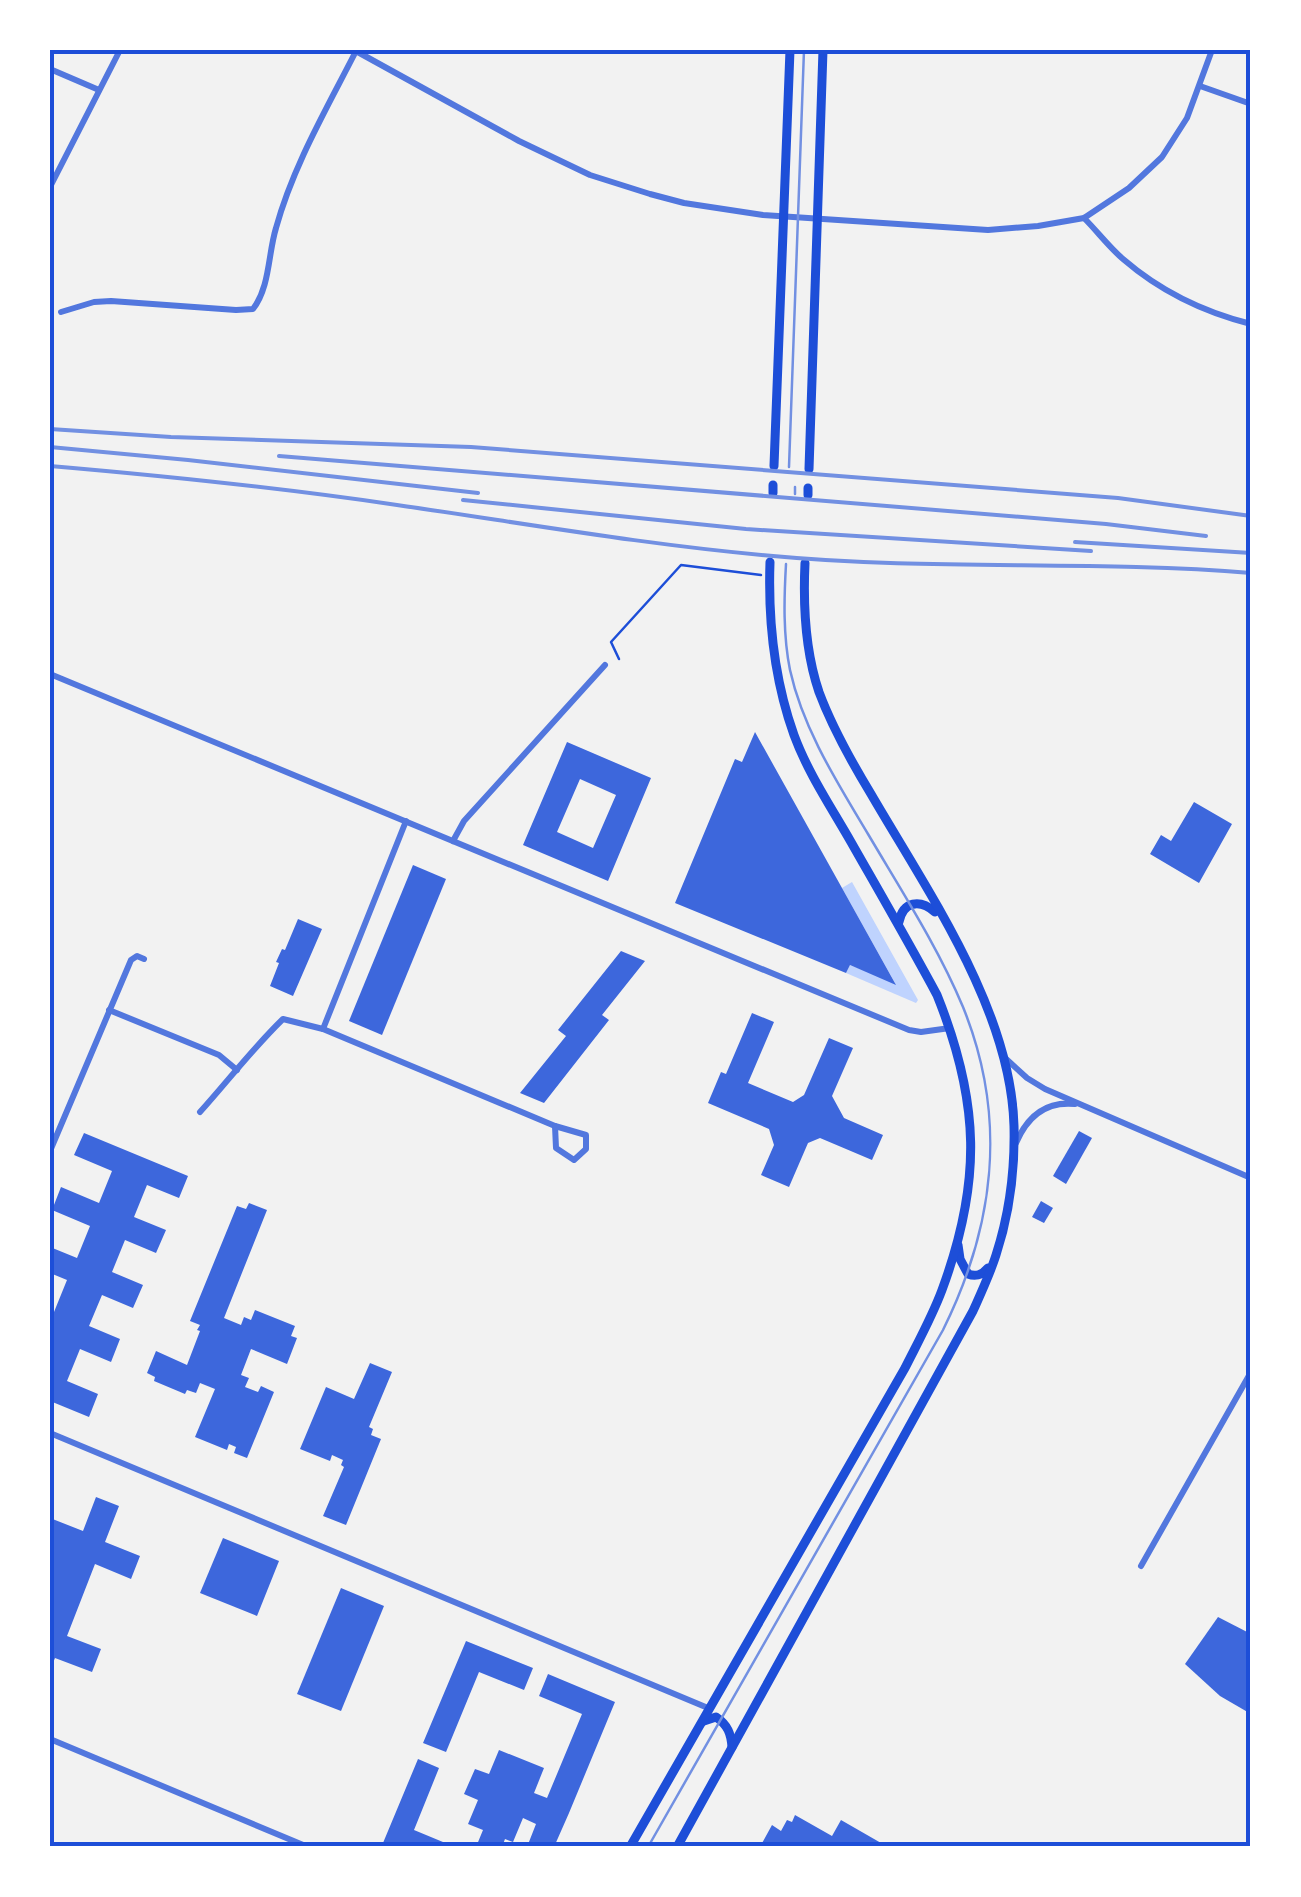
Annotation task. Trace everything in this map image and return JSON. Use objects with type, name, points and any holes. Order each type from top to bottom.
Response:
[{"type":"main road","points":[[774,466],[790,50]]},
{"type":"main road","points":[[809,469],[823,50]]},
{"type":"main road","points":[[630,1847],[906,1368],[941,1292],[958,1238],[970,1176],[970,1118],[963,1070],[937,995],[812,776],[792,730],[773,645],[770,562]]},
{"type":"main road","points":[[678,1847],[973,1311],[996,1254],[1014,1149],[1012,1102],[992,1019],[972,973],[850,758],[820,692],[808,644],[805,564]]},
{"type":"main road","points":[[898,923],[903,910],[918,902],[941,917]]},
{"type":"main road","points":[[958,1238],[960,1259],[968,1274],[984,1273],[996,1254]]},
{"type":"main road","points":[[699,1725],[712,1718],[720,1719],[730,1733],[732,1750]]},
{"type":"street","points":[[50,186],[120,50]]},
{"type":"street","points":[[61,312],[111,300],[253,309],[261,299],[276,228],[294,180],[355,50],[519,142],[590,176],[684,204],[816,219],[988,230],[1084,218],[1129,188],[1162,157],[1187,118],[1212,50]]},
{"type":"street","points":[[50,69],[99,90]]},
{"type":"street","points":[[1200,86],[1251,104]]},
{"type":"street","points":[[1084,218],[1122,258],[1171,294],[1216,316],[1251,324]]},
{"type":"street","points":[[453,841],[464,821],[605,665]]},
{"type":"street","points":[[50,674],[909,1030],[950,1028]]},
{"type":"street","points":[[323,1029],[406,821]]},
{"type":"street","points":[[50,1152],[131,960],[137,956],[144,960]]},
{"type":"street","points":[[109,1010],[219,1056],[238,1070]]},
{"type":"street","points":[[200,1112],[283,1019],[323,1029],[555,1126],[586,1135],[586,1149],[574,1160],[556,1148],[555,1126]]},
{"type":"street","points":[[1003,1056],[1039,1085],[1251,1178]]},
{"type":"street","points":[[1014,1149],[1025,1126],[1041,1111],[1061,1103],[1080,1104]]},
{"type":"street","points":[[1141,1566],[1251,1372]]},
{"type":"street","points":[[50,1434],[708,1708]]},
{"type":"street","points":[[50,1739],[308,1847]]},
{"type":"path","points":[[619,659],[612,642],[681,565],[760,575]]},
{"type":"water","points":[[852,882],[918,1000],[916,1003],[846,973],[850,965],[895,983],[842,888]]},
{"type":"building","points":[[755,732],[896,985],[850,965],[846,973],[675,903],[735,759],[742,762]]},
{"type":"building","points":[[567,742],[651,778],[608,881],[523,845]],"holes":[[[580,779],[616,795],[593,848],[557,832]]]},
{"type":"building","points":[[1194,802],[1232,824],[1199,883],[1150,854],[1161,835],[1171,841]]},
{"type":"building","points":[[413,865],[446,879],[382,1035],[349,1021]]},
{"type":"building","points":[[298,919],[322,929],[293,996],[270,986],[279,963],[276,962]]},
{"type":"building","points":[[621,951],[645,961],[602,1015],[609,1020],[544,1103],[520,1093],[566,1036],[558,1030]]},
{"type":"building","points":[[752,1013],[774,1022],[748,1083],[793,1102],[804,1095],[829,1038],[853,1048],[832,1096],[844,1118],[883,1135],[872,1160],[820,1138],[808,1143],[789,1187],[761,1175],[774,1145],[769,1129],[708,1103],[721,1072],[726,1074]]},
{"type":"building","points":[[1079,1131],[1092,1138],[1066,1184],[1053,1176]]},
{"type":"building","points":[[84,1133],[188,1176],[179,1198],[147,1185],[134,1217],[166,1230],[156,1253],[125,1240],[112,1272],[143,1285],[133,1308],[102,1295],[89,1326],[120,1339],[111,1362],[80,1349],[67,1381],[98,1394],[89,1417],[50,1401],[50,1310],[54,1312],[67,1280],[50,1273],[50,1247],[77,1258],[90,1226],[52,1210],[61,1187],[99,1203],[112,1171],[74,1155]]},
{"type":"building","points":[[1041,1201],[1053,1208],[1044,1223],[1032,1217]]},
{"type":"building","points":[[249,1203],[267,1210],[224,1318],[241,1325],[244,1317],[251,1320],[255,1310],[295,1326],[291,1336],[297,1338],[287,1364],[251,1349],[241,1375],[249,1378],[245,1387],[258,1392],[261,1386],[274,1392],[247,1458],[234,1453],[236,1447],[229,1444],[227,1450],[195,1437],[215,1389],[200,1383],[196,1393],[187,1390],[185,1394],[154,1381],[155,1377],[147,1373],[156,1351],[187,1365],[200,1331],[200,1325],[190,1321],[237,1206],[246,1209]]},
{"type":"building","points":[[370,1363],[392,1372],[369,1427],[373,1429],[371,1435],[381,1439],[346,1525],[323,1516],[344,1467],[343,1460],[332,1455],[330,1461],[300,1449],[326,1387],[354,1399]]},
{"type":"building","points":[[96,1497],[119,1506],[105,1542],[140,1556],[131,1579],[95,1564],[67,1636],[101,1649],[92,1672],[55,1658],[50,1670],[50,1518],[83,1531]]},
{"type":"building","points":[[223,1538],[279,1561],[257,1616],[200,1593]]},
{"type":"building","points":[[341,1588],[384,1606],[341,1711],[297,1694]]},
{"type":"building","points":[[1218,1617],[1251,1634],[1251,1714],[1220,1696],[1185,1664]]},
{"type":"building","points":[[466,1641],[533,1668],[524,1690],[479,1672],[446,1752],[423,1743]]},
{"type":"building","points":[[548,1674],[615,1702],[569,1813],[554,1847],[527,1847],[536,1824],[523,1818],[513,1842],[505,1839],[502,1847],[476,1847],[483,1830],[468,1824],[478,1800],[464,1794],[475,1769],[489,1774],[499,1750],[544,1768],[534,1793],[547,1798],[582,1714],[539,1696]]},
{"type":"building","points":[[418,1759],[439,1768],[414,1830],[455,1847],[393,1847],[383,1843]]},
{"type":"building","points":[[795,1815],[832,1836],[841,1820],[888,1847],[761,1845],[772,1825],[781,1831]]},
{"type":"tram line","points":[[789,467],[804,50]]},
{"type":"tram line","points":[[795,487],[795,494]]},
{"type":"tram line","points":[[648,1847],[943,1330],[974,1251],[989,1171],[986,1090],[963,1007],[931,941],[822,755],[803,713],[786,644],[786,564]]},
{"type":"railway","points":[[50,429],[471,447],[1118,498],[1251,516]]},
{"type":"railway","points":[[50,447],[478,493]]},
{"type":"railway","points":[[279,456],[1106,524],[1206,536]]},
{"type":"railway","points":[[50,466],[311,493],[632,540],[773,556],[1251,573]]},
{"type":"railway","points":[[463,500],[746,529],[1091,551]]},
{"type":"railway","points":[[1075,542],[1251,553]]}]
